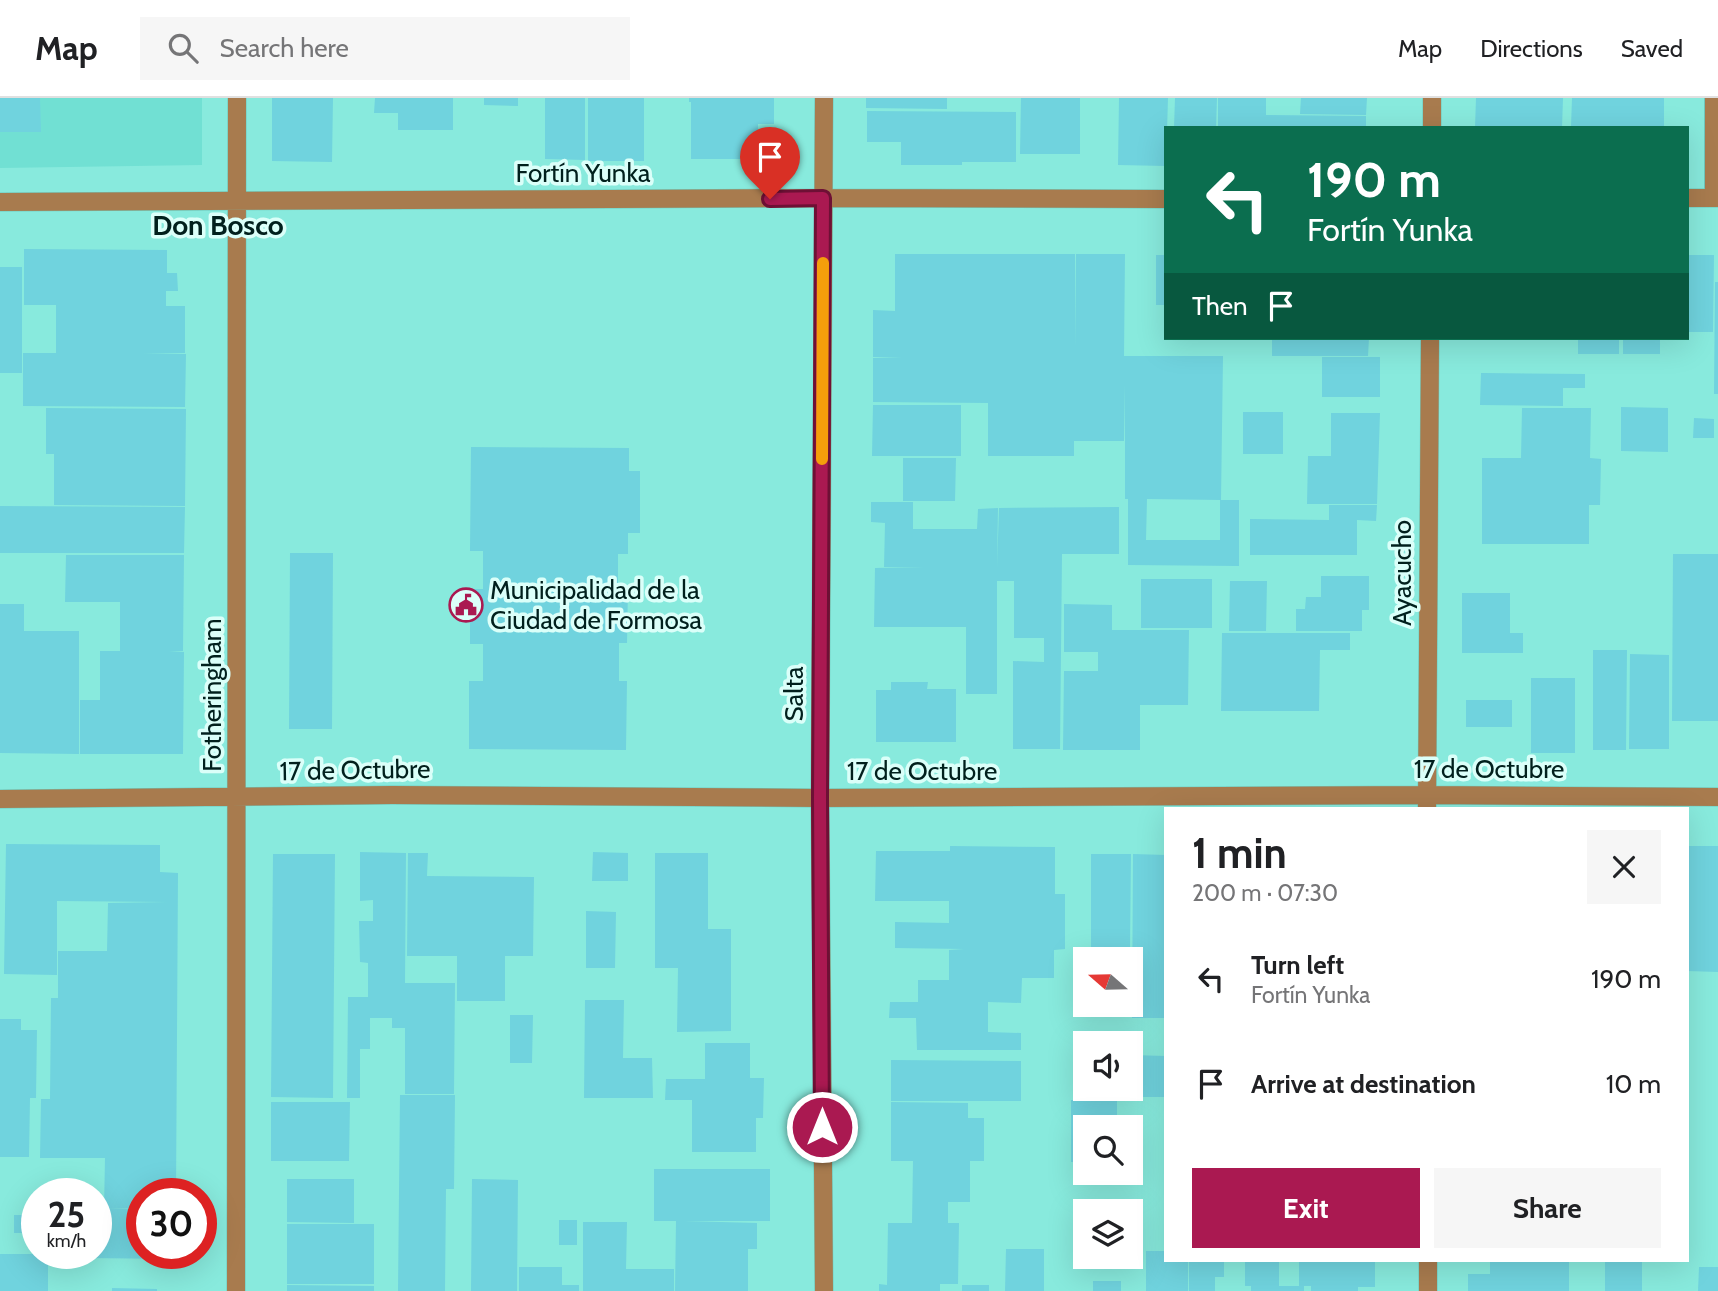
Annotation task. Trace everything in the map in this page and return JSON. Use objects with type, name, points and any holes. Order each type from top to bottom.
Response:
[{"type":"street","name":"Fotheringham","points":[[236,1291],[237,98]]},
{"type":"street","name":"Salta","points":[[824,98],[820,798],[824,1291]]},
{"type":"street","points":[[1432,98],[1432,126]]},
{"type":"street","name":"Fortín Yunka","points":[[0,202],[823,198],[1164,200]]},
{"type":"street","points":[[1689,198],[1715,198]]},
{"type":"street","name":"Ayacucho","points":[[1426,802],[1430,340]]},
{"type":"street","name":"17 de Octubre","points":[[0,799],[392,795],[1426,802],[1718,797]]},
{"type":"street","points":[[1428,1262],[1428,1291]]},
{"type":"lane","points":[[1712,98],[1715,198]]},
{"type":"shaded area","points":[[0,98],[202,98],[202,165],[0,168]]},
{"type":"building","points":[[0,98],[40,98],[41,132],[0,132]]},
{"type":"building","points":[[272,98],[333,98],[332,162],[272,161]]},
{"type":"building","points":[[375,98],[453,98],[453,130],[398,130],[398,113],[374,113]]},
{"type":"building","points":[[484,98],[518,98],[518,106],[484,105]]},
{"type":"building","points":[[545,98],[585,98],[585,160],[545,159]]},
{"type":"building","points":[[588,98],[644,98],[644,161],[588,161]]},
{"type":"building","points":[[689,98],[774,98],[774,124],[758,124],[758,159],[691,159]]},
{"type":"building","points":[[866,98],[947,98],[947,109],[866,108]]},
{"type":"building","points":[[1021,98],[1080,98],[1080,154],[1020,154]]},
{"type":"building","points":[[1119,98],[1168,98],[1167,126],[1164,126],[1164,166],[1118,165]]},
{"type":"building","points":[[1175,98],[1217,98],[1216,126],[1174,126]]},
{"type":"building","points":[[1218,98],[1266,98],[1266,115],[1366,116],[1366,126],[1218,126]]},
{"type":"building","points":[[1301,98],[1367,98],[1366,115],[1300,114]]},
{"type":"building","points":[[1476,98],[1563,98],[1562,126],[1475,126]]},
{"type":"building","points":[[1572,98],[1664,98],[1664,126],[1571,126]]},
{"type":"building","points":[[867,111],[1016,112],[1016,162],[901,165],[901,142],[867,142]]},
{"type":"building","points":[[24,249],[167,250],[167,273],[177,273],[178,291],[166,291],[166,306],[185,306],[185,353],[143,354],[186,354],[185,407],[23,406],[23,353],[56,353],[56,305],[24,305]]},
{"type":"building","points":[[895,254],[1075,254],[1076,348],[1076,254],[1125,254],[1124,356],[1223,356],[1221,500],[1239,500],[1239,566],[1128,565],[1125,384],[1124,441],[1074,441],[1074,456],[988,456],[988,403],[873,402],[873,358],[902,358],[873,357],[873,310],[895,311]],"holes":[[[1147,499],[1221,500],[1220,540],[1146,540]]]},
{"type":"building","points":[[1156,255],[1164,255],[1164,305],[1156,305]]},
{"type":"building","points":[[1689,255],[1714,255],[1713,332],[1689,332]]},
{"type":"building","points":[[0,267],[22,267],[22,373],[0,373]]},
{"type":"building","points":[[1715,282],[1718,282],[1718,394],[1714,394]]},
{"type":"building","points":[[1272,340],[1369,340],[1368,356],[1272,356]]},
{"type":"building","points":[[1578,340],[1619,340],[1619,354],[1578,354]]},
{"type":"building","points":[[1623,340],[1660,340],[1660,354],[1623,354]]},
{"type":"building","points":[[1322,357],[1380,357],[1380,397],[1322,397]]},
{"type":"building","points":[[1481,373],[1585,374],[1585,388],[1563,388],[1563,406],[1480,405]]},
{"type":"building","points":[[873,405],[961,405],[961,456],[872,456]]},
{"type":"building","points":[[1621,407],[1668,408],[1668,452],[1621,451]]},
{"type":"building","points":[[46,408],[186,409],[185,506],[54,505],[54,454],[46,454]]},
{"type":"building","points":[[1522,408],[1591,408],[1590,458],[1601,459],[1600,505],[1589,505],[1589,544],[1482,544],[1482,458],[1521,458]]},
{"type":"building","points":[[1243,412],[1283,412],[1283,454],[1243,454]]},
{"type":"building","points":[[1331,413],[1380,413],[1377,504],[1307,504],[1308,456],[1331,456]]},
{"type":"building","points":[[1694,418],[1714,419],[1714,438],[1693,438]]},
{"type":"building","points":[[471,447],[629,448],[629,471],[640,471],[640,533],[628,533],[628,554],[618,554],[618,587],[628,587],[627,643],[619,643],[619,681],[627,681],[626,750],[469,749],[469,681],[483,681],[483,644],[470,644],[470,589],[483,589],[483,551],[470,551]]},
{"type":"building","points":[[903,458],[956,458],[955,501],[903,501]]},
{"type":"building","points":[[871,502],[913,502],[913,529],[977,529],[978,509],[998,508],[997,568],[999,508],[1119,507],[1119,554],[1062,554],[1060,749],[1013,749],[1013,661],[1044,662],[1044,638],[1014,638],[1014,581],[997,581],[997,694],[966,694],[966,627],[874,627],[875,568],[925,567],[884,567],[885,523],[871,522]]},
{"type":"building","points":[[1329,505],[1377,505],[1376,521],[1357,520],[1357,555],[1250,555],[1250,519],[1329,520]]},
{"type":"building","points":[[0,506],[185,507],[184,553],[0,553]]},
{"type":"building","points":[[290,553],[333,553],[332,729],[289,729]]},
{"type":"building","points":[[1673,554],[1718,554],[1718,721],[1672,721]]},
{"type":"building","points":[[66,555],[184,555],[183,651],[169,651],[184,652],[183,754],[80,754],[80,700],[100,700],[100,651],[120,651],[120,602],[65,602]]},
{"type":"building","points":[[1321,576],[1369,576],[1369,610],[1362,610],[1362,631],[1296,631],[1296,609],[1305,609],[1306,597],[1321,597]]},
{"type":"building","points":[[1141,579],[1212,579],[1212,628],[1141,628]]},
{"type":"building","points":[[1230,581],[1267,581],[1266,631],[1229,631]]},
{"type":"building","points":[[1462,593],[1510,593],[1510,633],[1523,633],[1523,653],[1462,653]]},
{"type":"building","points":[[0,604],[24,604],[24,631],[79,631],[79,754],[0,753]]},
{"type":"building","points":[[1064,604],[1112,605],[1112,630],[1189,630],[1188,705],[1140,705],[1140,750],[1063,750],[1064,671],[1098,671],[1098,652],[1064,652]]},
{"type":"building","points":[[1222,633],[1350,633],[1350,650],[1320,650],[1319,711],[1221,711]]},
{"type":"building","points":[[1593,650],[1627,650],[1626,750],[1593,750]]},
{"type":"building","points":[[1630,654],[1669,655],[1669,749],[1629,749]]},
{"type":"building","points":[[1531,678],[1575,678],[1575,753],[1531,753]]},
{"type":"building","points":[[891,682],[928,682],[927,689],[956,689],[956,742],[876,742],[876,690],[891,690]]},
{"type":"building","points":[[1466,700],[1512,700],[1512,727],[1466,727]]},
{"type":"building","points":[[6,844],[160,845],[160,872],[178,873],[176,1178],[126,1178],[126,1208],[112,1209],[112,1178],[105,1178],[105,1158],[40,1158],[41,1099],[50,1099],[51,998],[58,998],[58,951],[107,951],[108,903],[168,902],[57,901],[57,975],[4,974]]},
{"type":"building","points":[[950,846],[1055,847],[1055,894],[1065,894],[1065,949],[1054,950],[1054,978],[1022,978],[1021,1003],[988,1002],[988,1032],[1021,1033],[1021,1050],[917,1050],[916,1018],[889,1018],[890,1002],[918,1002],[918,980],[949,980],[949,950],[964,949],[895,948],[895,922],[949,923],[949,901],[875,901],[876,851],[950,851]]},
{"type":"building","points":[[1689,846],[1718,846],[1718,972],[1689,971]]},
{"type":"building","points":[[360,852],[406,853],[405,983],[455,983],[454,1094],[405,1094],[405,1028],[392,1028],[392,1018],[370,1018],[370,1049],[360,1049],[360,1098],[347,1098],[348,997],[368,997],[368,963],[360,962],[359,921],[373,921],[373,900],[360,901]]},
{"type":"building","points":[[593,852],[628,853],[628,881],[592,881]]},
{"type":"building","points":[[408,853],[428,853],[427,876],[534,877],[533,956],[505,956],[505,1001],[457,1001],[457,956],[407,956]]},
{"type":"building","points":[[655,853],[708,853],[708,929],[731,929],[731,1031],[677,1032],[678,968],[655,968]]},
{"type":"building","points":[[273,854],[335,854],[333,1098],[271,1097]]},
{"type":"building","points":[[1091,854],[1131,854],[1130,947],[1091,947]]},
{"type":"building","points":[[1133,854],[1164,855],[1164,1018],[1132,1018],[1143,1017],[1143,947],[1132,947]]},
{"type":"building","points":[[586,911],[616,912],[615,968],[586,968]]},
{"type":"building","points":[[585,1000],[624,1000],[623,1058],[652,1058],[653,1098],[584,1098]]},
{"type":"building","points":[[510,1015],[533,1015],[532,1063],[510,1063]]},
{"type":"building","points":[[0,1019],[21,1019],[21,1030],[37,1030],[36,1098],[30,1098],[29,1157],[0,1157]]},
{"type":"building","points":[[705,1043],[750,1043],[750,1078],[764,1078],[763,1118],[756,1118],[756,1152],[692,1152],[692,1100],[665,1100],[666,1079],[705,1079]]},
{"type":"building","points":[[1143,1055],[1164,1056],[1164,1097],[1143,1097]]},
{"type":"building","points":[[891,1060],[1021,1061],[1021,1101],[891,1101]]},
{"type":"building","points":[[400,1095],[455,1095],[454,1189],[446,1189],[445,1291],[398,1291]]},
{"type":"building","points":[[1071,1100],[1117,1101],[1117,1115],[1073,1115],[1071,1162]]},
{"type":"building","points":[[271,1102],[350,1102],[349,1161],[271,1161]]},
{"type":"building","points":[[891,1102],[968,1103],[968,1118],[984,1118],[984,1161],[970,1161],[970,1202],[948,1202],[948,1223],[959,1223],[958,1284],[940,1284],[940,1291],[879,1291],[879,1284],[887,1285],[888,1223],[912,1223],[913,1161],[891,1161]]},
{"type":"building","points":[[654,1169],[770,1169],[770,1221],[684,1221],[757,1223],[757,1249],[748,1249],[748,1291],[675,1291],[676,1221],[654,1221]]},
{"type":"building","points":[[287,1179],[354,1179],[354,1223],[287,1222]]},
{"type":"building","points":[[472,1179],[518,1180],[517,1291],[471,1291]]},
{"type":"building","points":[[112,1209],[126,1209],[126,1258],[112,1258]]},
{"type":"building","points":[[14,1215],[21,1215],[21,1233],[14,1233]]},
{"type":"building","points":[[559,1220],[577,1220],[577,1245],[559,1245]]},
{"type":"building","points":[[583,1222],[627,1222],[626,1269],[674,1269],[674,1291],[583,1291]]},
{"type":"building","points":[[287,1224],[374,1224],[374,1284],[287,1284]]},
{"type":"building","points":[[1006,1249],[1044,1249],[1044,1291],[1005,1291]]},
{"type":"building","points":[[1146,1251],[1164,1251],[1164,1262],[1188,1262],[1188,1291],[1146,1291]]},
{"type":"building","points":[[0,1254],[21,1254],[21,1269],[48,1269],[48,1291],[0,1291]]},
{"type":"building","points":[[1189,1262],[1224,1262],[1224,1277],[1215,1277],[1215,1291],[1189,1291]]},
{"type":"building","points":[[1245,1262],[1279,1262],[1279,1286],[1299,1286],[1299,1262],[1375,1262],[1375,1287],[1358,1287],[1358,1291],[1311,1291],[1311,1286],[1304,1286],[1304,1291],[1251,1291],[1251,1286],[1245,1286]]},
{"type":"building","points":[[1490,1262],[1569,1262],[1569,1291],[1468,1291],[1468,1274],[1490,1274]]},
{"type":"building","points":[[1605,1262],[1642,1262],[1642,1291],[1605,1291]]},
{"type":"building","points":[[519,1267],[562,1267],[562,1285],[579,1285],[579,1291],[519,1291]]},
{"type":"building","points":[[1699,1267],[1718,1267],[1718,1291],[1698,1291]]},
{"type":"building","points":[[1093,1281],[1121,1281],[1121,1291],[1093,1291]]},
{"type":"building","points":[[287,1285],[374,1286],[374,1291],[287,1291]]},
{"type":"building","points":[[962,1285],[989,1285],[989,1291],[962,1291]]},
{"type":"building","points":[[112,1288],[157,1289],[157,1291],[112,1291]]},
{"type":"slow traffic","points":[[822,459],[823,263]]},
{"type":"place","name":"Municipalidad de la Ciudad de Formosa","points":[[466,605]]},
{"type":"district","name":"Don Bosco","points":[[218,225]]},
{"type":"route","points":[[770,199],[823,198],[820,798],[822,1127]]}]
